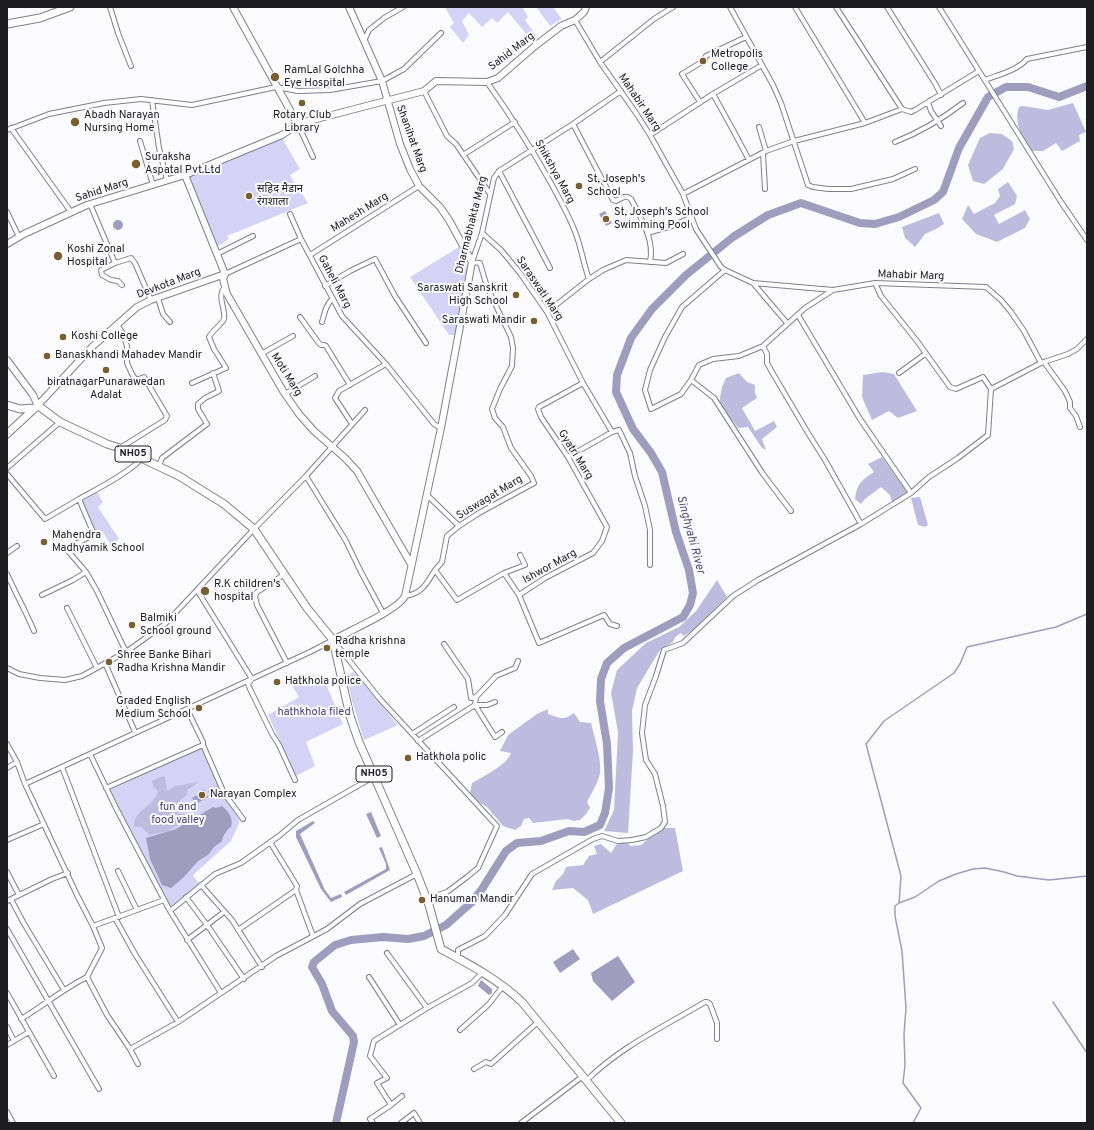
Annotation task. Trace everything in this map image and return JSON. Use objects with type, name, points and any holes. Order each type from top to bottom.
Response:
[{"type":"main road","points":[[7,24],[40,18],[70,7]]},
{"type":"main road","points":[[7,405],[20,409],[37,406]]},
{"type":"main road","points":[[7,434],[37,406]]},
{"type":"main road","name":"NH05","points":[[37,406],[60,422],[179,476],[224,504],[254,529],[307,608],[333,640],[350,716],[359,742],[417,874],[428,902],[441,949],[503,986],[522,1002],[620,1123]]},
{"type":"street","points":[[110,7],[131,66]]},
{"type":"street","points":[[233,7],[298,125],[313,156]]},
{"type":"street","name":"Shanihat Marg","points":[[349,7],[382,81],[400,144],[410,169],[419,186],[440,207],[449,220],[472,262]]},
{"type":"street","points":[[364,42],[369,30],[384,18],[403,7]]},
{"type":"street","name":"Sahid Marg","points":[[7,244],[90,204],[185,174],[282,135],[298,125],[345,111],[424,91],[436,81],[487,82],[498,78],[561,26],[575,20],[584,12],[586,7]]},
{"type":"street","points":[[600,62],[654,19],[673,7]]},
{"type":"street","points":[[730,7],[781,103],[808,185],[812,187],[850,189],[893,179],[915,169]]},
{"type":"street","points":[[795,7],[865,123]]},
{"type":"street","points":[[836,7],[902,109],[911,112],[979,71]]},
{"type":"street","points":[[886,7],[941,95]]},
{"type":"street","points":[[939,7],[1061,202],[1087,240]]},
{"type":"street","name":"Mahabir Marg","points":[[575,20],[600,62],[650,135],[683,194],[696,229],[723,269],[753,284],[833,290],[875,283],[986,287],[1001,300],[1011,312],[1042,362],[1065,391],[1070,402],[1070,408],[1076,416],[1080,426]]},
{"type":"street","points":[[71,212],[9,129],[49,114],[90,105],[140,99],[192,105],[276,87],[298,91],[330,90],[382,81],[404,69],[441,33]]},
{"type":"street","points":[[700,102],[682,74],[705,60],[706,56],[746,37]]},
{"type":"street","points":[[986,81],[1015,68],[1024,63],[1027,59],[1087,47]]},
{"type":"street","points":[[650,135],[700,102],[762,65]]},
{"type":"street","name":"Shikshya Marg","points":[[487,82],[533,150],[574,230],[583,264],[589,279]]},
{"type":"street","points":[[424,91],[447,136],[456,144],[490,194]]},
{"type":"street","name":"Dharmabhakta Marg","points":[[405,596],[441,428],[472,262],[482,233],[494,178],[499,171],[573,124],[621,91]]},
{"type":"street","points":[[714,94],[734,130],[748,160]]},
{"type":"street","points":[[152,100],[159,148],[168,180]]},
{"type":"street","points":[[928,102],[931,111],[941,126]]},
{"type":"street","points":[[895,142],[910,136],[950,113],[962,103]]},
{"type":"street","points":[[683,194],[765,152],[794,141],[865,123],[902,109]]},
{"type":"street","points":[[463,155],[515,122]]},
{"type":"street","points":[[573,124],[614,200],[616,201],[625,196],[631,199],[647,233],[652,255],[650,262]]},
{"type":"street","points":[[759,127],[765,152],[765,189]]},
{"type":"street","points":[[140,141],[153,185]]},
{"type":"street","points":[[499,171],[550,268]]},
{"type":"street","points":[[185,174],[225,274],[223,279],[224,288],[221,294],[224,318],[210,337],[214,348],[226,368],[192,383]]},
{"type":"street","name":"Mahesh Marg","points":[[310,255],[419,186]]},
{"type":"street","points":[[90,204],[115,263]]},
{"type":"street","points":[[7,212],[19,237]]},
{"type":"street","name":"Gaheli Marg","points":[[290,214],[301,239],[342,316],[386,364],[434,424],[441,428]]},
{"type":"street","points":[[647,233],[672,226],[692,216]]},
{"type":"street","name":"Saraswati Marg","points":[[482,233],[501,250],[520,273],[547,312],[583,383],[612,432]]},
{"type":"street","points":[[217,254],[253,236]]},
{"type":"street","points":[[225,274],[301,239]]},
{"type":"street","points":[[547,312],[589,279],[603,270],[626,260],[666,263],[684,254]]},
{"type":"street","points":[[122,285],[118,281],[109,280],[101,273],[102,269],[132,258],[163,314],[170,322]]},
{"type":"street","points":[[325,286],[350,271],[376,259],[395,296],[426,343]]},
{"type":"street","name":"Suswagat Marg","points":[[435,570],[442,562],[447,536],[479,513],[534,483],[531,476],[511,448],[503,427],[494,418],[492,409],[512,366],[513,348],[510,337],[487,287],[480,263],[472,262]]},
{"type":"street","points":[[723,269],[682,307],[666,337],[650,370],[645,390],[651,409],[680,394],[691,380],[699,365],[713,359],[739,356],[763,346],[805,308],[833,290]]},
{"type":"street","name":"Devkota Marg","points":[[37,406],[93,346],[137,307],[225,274]]},
{"type":"street","points":[[458,958],[458,950],[485,936],[505,915],[532,874],[593,839],[602,836],[618,841],[632,840],[646,837],[661,828],[664,822],[663,806],[654,774],[646,760],[642,734],[645,705],[664,650],[683,643],[733,596],[758,580],[861,524],[911,493],[929,477],[958,458],[988,435],[991,389],[983,377],[953,389],[881,296],[875,283]]},
{"type":"street","points":[[753,284],[787,323]]},
{"type":"street","name":"Moti Marg","points":[[224,288],[226,294],[285,394],[299,414],[314,431],[332,446],[357,471],[411,564]]},
{"type":"street","points":[[322,322],[327,304],[332,299]]},
{"type":"street","points":[[798,315],[860,419],[911,493]]},
{"type":"street","points":[[300,317],[318,342],[321,345],[326,346],[350,384]]},
{"type":"street","points":[[117,325],[122,332],[127,346],[127,363],[132,374],[136,380],[144,377],[167,416],[165,420],[120,448]]},
{"type":"street","points":[[261,354],[293,336]]},
{"type":"street","points":[[991,389],[1042,362],[1068,354],[1077,349],[1087,339]]},
{"type":"street","points":[[763,346],[767,354],[767,363],[861,524]]},
{"type":"street","points":[[899,373],[926,354]]},
{"type":"street","points":[[7,360],[33,395],[37,406]]},
{"type":"street","points":[[352,424],[335,398],[339,392],[350,384],[386,364]]},
{"type":"street","points":[[159,466],[162,458],[207,424],[198,409],[198,404],[219,390],[213,373]]},
{"type":"street","points":[[285,394],[315,376]]},
{"type":"street","points":[[691,380],[714,398],[763,474],[791,511]]},
{"type":"street","name":"Gyatri Marg","points":[[583,383],[539,407],[538,409],[541,417],[568,457],[607,526],[602,540],[590,554]]},
{"type":"street","points":[[7,668],[19,674],[65,680],[82,676],[126,652],[165,624],[306,476],[365,410]]},
{"type":"street","points":[[7,468],[60,422]]},
{"type":"street","points":[[568,457],[612,432],[619,430],[630,453],[635,476],[645,506],[650,530],[650,565]]},
{"type":"street","points":[[7,474],[45,519],[120,475],[139,462],[142,458]]},
{"type":"street","points":[[306,476],[346,540],[383,613]]},
{"type":"street","points":[[427,495],[459,526]]},
{"type":"street","points":[[79,499],[93,532],[91,536],[70,547],[68,552],[86,572],[98,591],[126,652]]},
{"type":"street","points":[[7,553],[17,546]]},
{"type":"street","name":"Ishwor Marg","points":[[519,595],[545,578],[590,554]]},
{"type":"street","points":[[25,784],[135,732],[187,710],[333,640],[400,603],[405,596],[414,595],[424,587],[435,570],[457,600],[504,573],[525,564],[520,555]]},
{"type":"street","points":[[42,595],[86,572]]},
{"type":"street","name":"Ishwor Marg","points":[[504,573],[519,595],[539,642],[604,615],[610,624],[617,626]]},
{"type":"street","points":[[7,574],[25,609],[34,631]]},
{"type":"street","points":[[285,574],[257,592],[254,596],[257,605],[287,663]]},
{"type":"street","points":[[197,590],[252,679]]},
{"type":"street","points":[[67,608],[97,668]]},
{"type":"street","points":[[333,640],[379,698],[496,826],[478,868],[447,892],[428,902]]},
{"type":"street","points":[[444,644],[468,679],[471,698],[495,737],[502,732]]},
{"type":"street","points":[[471,698],[476,697],[496,676],[515,668],[518,660]]},
{"type":"street","points":[[105,664],[135,732]]},
{"type":"street","points":[[252,679],[248,684],[295,780]]},
{"type":"street","points":[[475,705],[476,697]]},
{"type":"street","points":[[418,742],[475,705],[487,705],[495,702]]},
{"type":"street","points":[[412,734],[454,707]]},
{"type":"street","points":[[187,710],[203,742],[224,792],[243,819]]},
{"type":"street","points":[[7,744],[17,762],[25,784],[93,926],[102,948],[87,978],[64,990],[49,1002],[21,1018]]},
{"type":"street","points":[[106,788],[203,745]]},
{"type":"street","points":[[90,754],[170,911],[221,993]]},
{"type":"street","points":[[7,768],[17,762]]},
{"type":"street","points":[[62,767],[117,917],[135,954],[178,1022]]},
{"type":"street","points":[[170,911],[215,874],[241,863],[298,820],[375,776]]},
{"type":"street","points":[[7,840],[44,824]]},
{"type":"street","points":[[270,842],[297,886],[296,890],[313,936]]},
{"type":"street","points":[[118,871],[137,910]]},
{"type":"street","points":[[7,872],[19,895]]},
{"type":"street","points":[[64,990],[9,900],[45,882],[68,873]]},
{"type":"street","points":[[130,1049],[178,1022],[281,953],[327,929],[360,904],[417,874]]},
{"type":"street","points":[[201,885],[238,930],[262,967]]},
{"type":"street","points":[[238,930],[296,890]]},
{"type":"street","points":[[186,897],[244,979]]},
{"type":"street","points":[[93,926],[164,900]]},
{"type":"street","points":[[187,940],[224,912]]},
{"type":"street","points":[[7,929],[99,1089]]},
{"type":"street","points":[[387,953],[427,1008]]},
{"type":"street","points":[[390,1105],[378,1083],[386,1078],[370,1056],[374,1041],[427,1008],[472,983],[482,973]]},
{"type":"street","points":[[369,977],[400,1025]]},
{"type":"street","points":[[87,978],[107,1015],[130,1049],[138,1064]]},
{"type":"street","points":[[460,1030],[488,1005],[503,986]]},
{"type":"street","points":[[7,993],[54,1076]]},
{"type":"street","points":[[523,1122],[624,1050],[705,1002],[710,1004],[717,1023],[717,1039]]},
{"type":"street","points":[[474,1069],[486,1062],[491,1064],[538,1022]]},
{"type":"street","points":[[7,1027],[14,1042]]},
{"type":"street","points":[[7,1045],[29,1032]]},
{"type":"street","points":[[373,1123],[370,1119],[402,1096]]},
{"type":"street","points":[[7,1112],[13,1123]]},
{"type":"street","points":[[401,1123],[414,1113],[419,1123]]},
{"type":"green space","points":[[445,7],[524,7],[523,8],[528,17],[525,20],[537,37],[532,41],[508,12],[497,23],[492,18],[482,27],[469,13],[462,21],[469,35],[463,43],[450,27],[454,23]]},
{"type":"green space","points":[[535,7],[553,7],[562,19],[550,26]]},
{"type":"green space","points":[[1073,103],[1086,132],[1079,135],[1080,141],[1062,151],[1056,143],[1043,151],[1030,151],[1018,125],[1017,113],[1019,107],[1023,106],[1048,110]]},
{"type":"green space","points":[[990,133],[1002,134],[1012,141],[1014,149],[1003,169],[984,184],[973,181],[968,165],[980,138]]},
{"type":"green space","name":"सहिद मैडान रंगशाला","points":[[282,138],[300,169],[290,175],[308,203],[227,236],[229,239],[215,248],[188,177]]},
{"type":"green space","points":[[1008,182],[1017,196],[1015,204],[994,215],[999,224],[1025,210],[1030,219],[1025,228],[997,242],[976,234],[962,219],[968,205],[974,214],[995,203],[1000,196],[998,189]]},
{"type":"green space","points":[[939,213],[944,224],[925,234],[915,247],[905,238],[902,227]]},
{"type":"green space","points":[[459,247],[466,259],[467,270],[456,335],[449,335],[410,277]]},
{"type":"green space","points":[[883,372],[894,374],[917,411],[898,418],[889,411],[872,420],[862,397],[863,375]]},
{"type":"green space","points":[[739,373],[747,382],[755,385],[755,393],[757,398],[742,408],[755,431],[774,421],[777,427],[762,439],[766,450],[762,448],[748,427],[738,428],[719,403],[722,387],[726,378]]},
{"type":"green space","points":[[882,457],[907,492],[892,502],[890,495],[881,487],[865,499],[861,504],[855,499],[857,489],[863,480],[874,472],[868,464]]},
{"type":"green space","points":[[97,492],[103,502],[98,507],[119,539],[111,545],[102,531],[96,535],[81,501]]},
{"type":"green space","points":[[920,497],[928,525],[925,527],[918,525],[911,498]]},
{"type":"green space","points":[[717,580],[727,597],[693,630],[684,636],[681,633],[675,637],[673,642],[660,650],[637,688],[632,711],[633,751],[628,833],[604,831],[614,810],[618,732],[611,693],[617,670],[646,643],[679,627],[696,611]]},
{"type":"green space","points":[[354,672],[398,725],[364,740],[352,701],[347,675]]},
{"type":"green space","name":"hathkhola filed","points":[[309,675],[312,679],[318,678],[325,682],[343,724],[306,742],[315,766],[296,776],[268,715],[299,697],[292,685]]},
{"type":"green space","points":[[548,709],[548,714],[555,717],[564,718],[574,713],[580,722],[591,723],[600,762],[599,777],[587,802],[590,808],[580,820],[574,821],[567,819],[533,823],[529,818],[524,819],[521,826],[515,830],[503,826],[487,807],[480,803],[470,793],[472,783],[500,766],[508,758],[511,753],[500,751],[508,735],[537,714]]},
{"type":"green space","name":"fun and food valley","points":[[202,747],[223,794],[240,821],[231,841],[193,875],[199,884],[170,907],[110,790]]},
{"type":"green space","points":[[163,776],[165,777],[167,791],[175,786],[199,782],[188,789],[186,796],[181,799],[172,809],[178,813],[191,816],[168,831],[150,835],[141,827],[134,827],[135,821],[140,812],[156,797],[158,791],[153,786],[152,781]]},
{"type":"green space","points":[[661,828],[675,828],[683,871],[593,914],[588,900],[573,888],[552,890],[556,881],[563,874],[566,867],[583,865],[589,856],[597,854],[594,846],[601,844],[611,853],[616,845],[624,840],[631,846],[641,845]]},
{"type":"shaded area","name":"St, Joseph's School Swimming Pool","points":[[605,211],[612,223],[606,226],[599,214]]},
{"type":"shaded area","points":[[116,220],[120,220],[122,221],[122,229],[116,230],[113,227],[113,223]]},
{"type":"shaded area","points":[[217,786],[220,792],[211,796],[208,791]]},
{"type":"shaded area","name":"Narayan Complex","points":[[204,789],[208,797],[196,804],[192,798],[201,793],[200,791]]},
{"type":"shaded area","points":[[222,806],[230,815],[232,824],[224,835],[222,841],[214,847],[208,855],[198,861],[184,877],[171,888],[162,885],[150,859],[146,838],[176,829],[213,807],[216,808]]},
{"type":"shaded area","points":[[371,812],[381,836],[377,838],[366,814]]},
{"type":"shaded area","points":[[313,821],[315,823],[300,834],[325,890],[331,898],[341,894],[342,897],[331,902],[321,889],[296,837],[296,831]]},
{"type":"shaded area","points":[[382,847],[390,870],[346,895],[344,892],[386,869],[386,864],[379,848]]},
{"type":"shaded area","points":[[573,949],[580,959],[560,973],[553,962]]},
{"type":"shaded area","points":[[618,956],[635,982],[612,1001],[593,981],[591,973]]},
{"type":"shaded area","points":[[481,980],[492,989],[492,993],[489,995],[478,986]]},
{"type":"waterway","name":"Singhyahi River","points":[[336,1123],[354,1042],[353,1036],[332,1011],[322,984],[312,967],[314,962],[335,945],[351,940],[383,937],[408,939],[424,936],[446,925],[472,902],[506,851],[517,843],[541,841],[569,831],[584,832],[600,825],[605,813],[609,788],[607,744],[600,701],[601,679],[607,663],[624,648],[683,617],[690,605],[693,593],[689,570],[676,532],[662,472],[651,453],[633,429],[616,392],[617,375],[631,338],[652,309],[686,275],[733,237],[768,215],[801,203],[860,223],[875,224],[899,217],[934,200],[943,192],[959,148],[988,97],[1006,87],[1028,87],[1059,97],[1087,86]]},
{"type":"waterway","points":[[899,903],[901,876],[866,744],[884,721],[954,673],[960,664],[967,647],[1056,627],[1087,614]]},
{"type":"waterway","points":[[913,1123],[921,1108],[903,1083],[905,1065],[904,1034],[906,1008],[902,951],[895,916],[895,906],[915,897],[939,881],[973,869],[985,868],[1017,876],[1049,880],[1087,876]]},
{"type":"waterway","points":[[1053,1002],[1087,1053]]},
{"type":"place","name":"Metropolis College","points":[[703,61]]},
{"type":"place","name":"RamLal Golchha Eye Hospital","points":[[275,77]]},
{"type":"place","name":"Rotary Club Library","points":[[302,103]]},
{"type":"place","name":"Abadh Narayan Nursing Home","points":[[75,122]]},
{"type":"place","name":"Suraksha Aspatal Pvt.Ltd","points":[[136,164]]},
{"type":"place","name":"St, Joseph's School","points":[[579,186]]},
{"type":"place","name":"सहिद मैडान रंगशाला","points":[[249,196]]},
{"type":"place","name":"St, Joseph's School Swimming Pool","points":[[606,219]]},
{"type":"place","name":"Koshi Zonal Hospital","points":[[58,256]]},
{"type":"place","name":"Saraswati Sanskrit High School","points":[[516,295]]},
{"type":"place","name":"Saraswati Mandir","points":[[534,321]]},
{"type":"place","name":"Koshi College","points":[[63,337]]},
{"type":"place","name":"Banaskhandi Mahadev Mandir","points":[[47,356]]},
{"type":"place","name":"biratnagarPunarawedan Adalat","points":[[106,370]]},
{"type":"place","name":"Mahendra Madhyamik School","points":[[44,542]]},
{"type":"place","name":"R.K children's hospital","points":[[205,591]]},
{"type":"place","name":"Balmiki School ground","points":[[132,625]]},
{"type":"place","name":"Radha krishna temple","points":[[327,648]]},
{"type":"place","name":"Shree Banke Bihari Radha Krishna Mandir","points":[[109,662]]},
{"type":"place","name":"Hatkhola police","points":[[277,682]]},
{"type":"place","name":"Graded English Medium School","points":[[199,708]]},
{"type":"place","name":"Hatkhola polic","points":[[408,758]]},
{"type":"place","name":"Narayan Complex","points":[[202,795]]},
{"type":"place","name":"Hanuman Mandir","points":[[422,900]]}]
